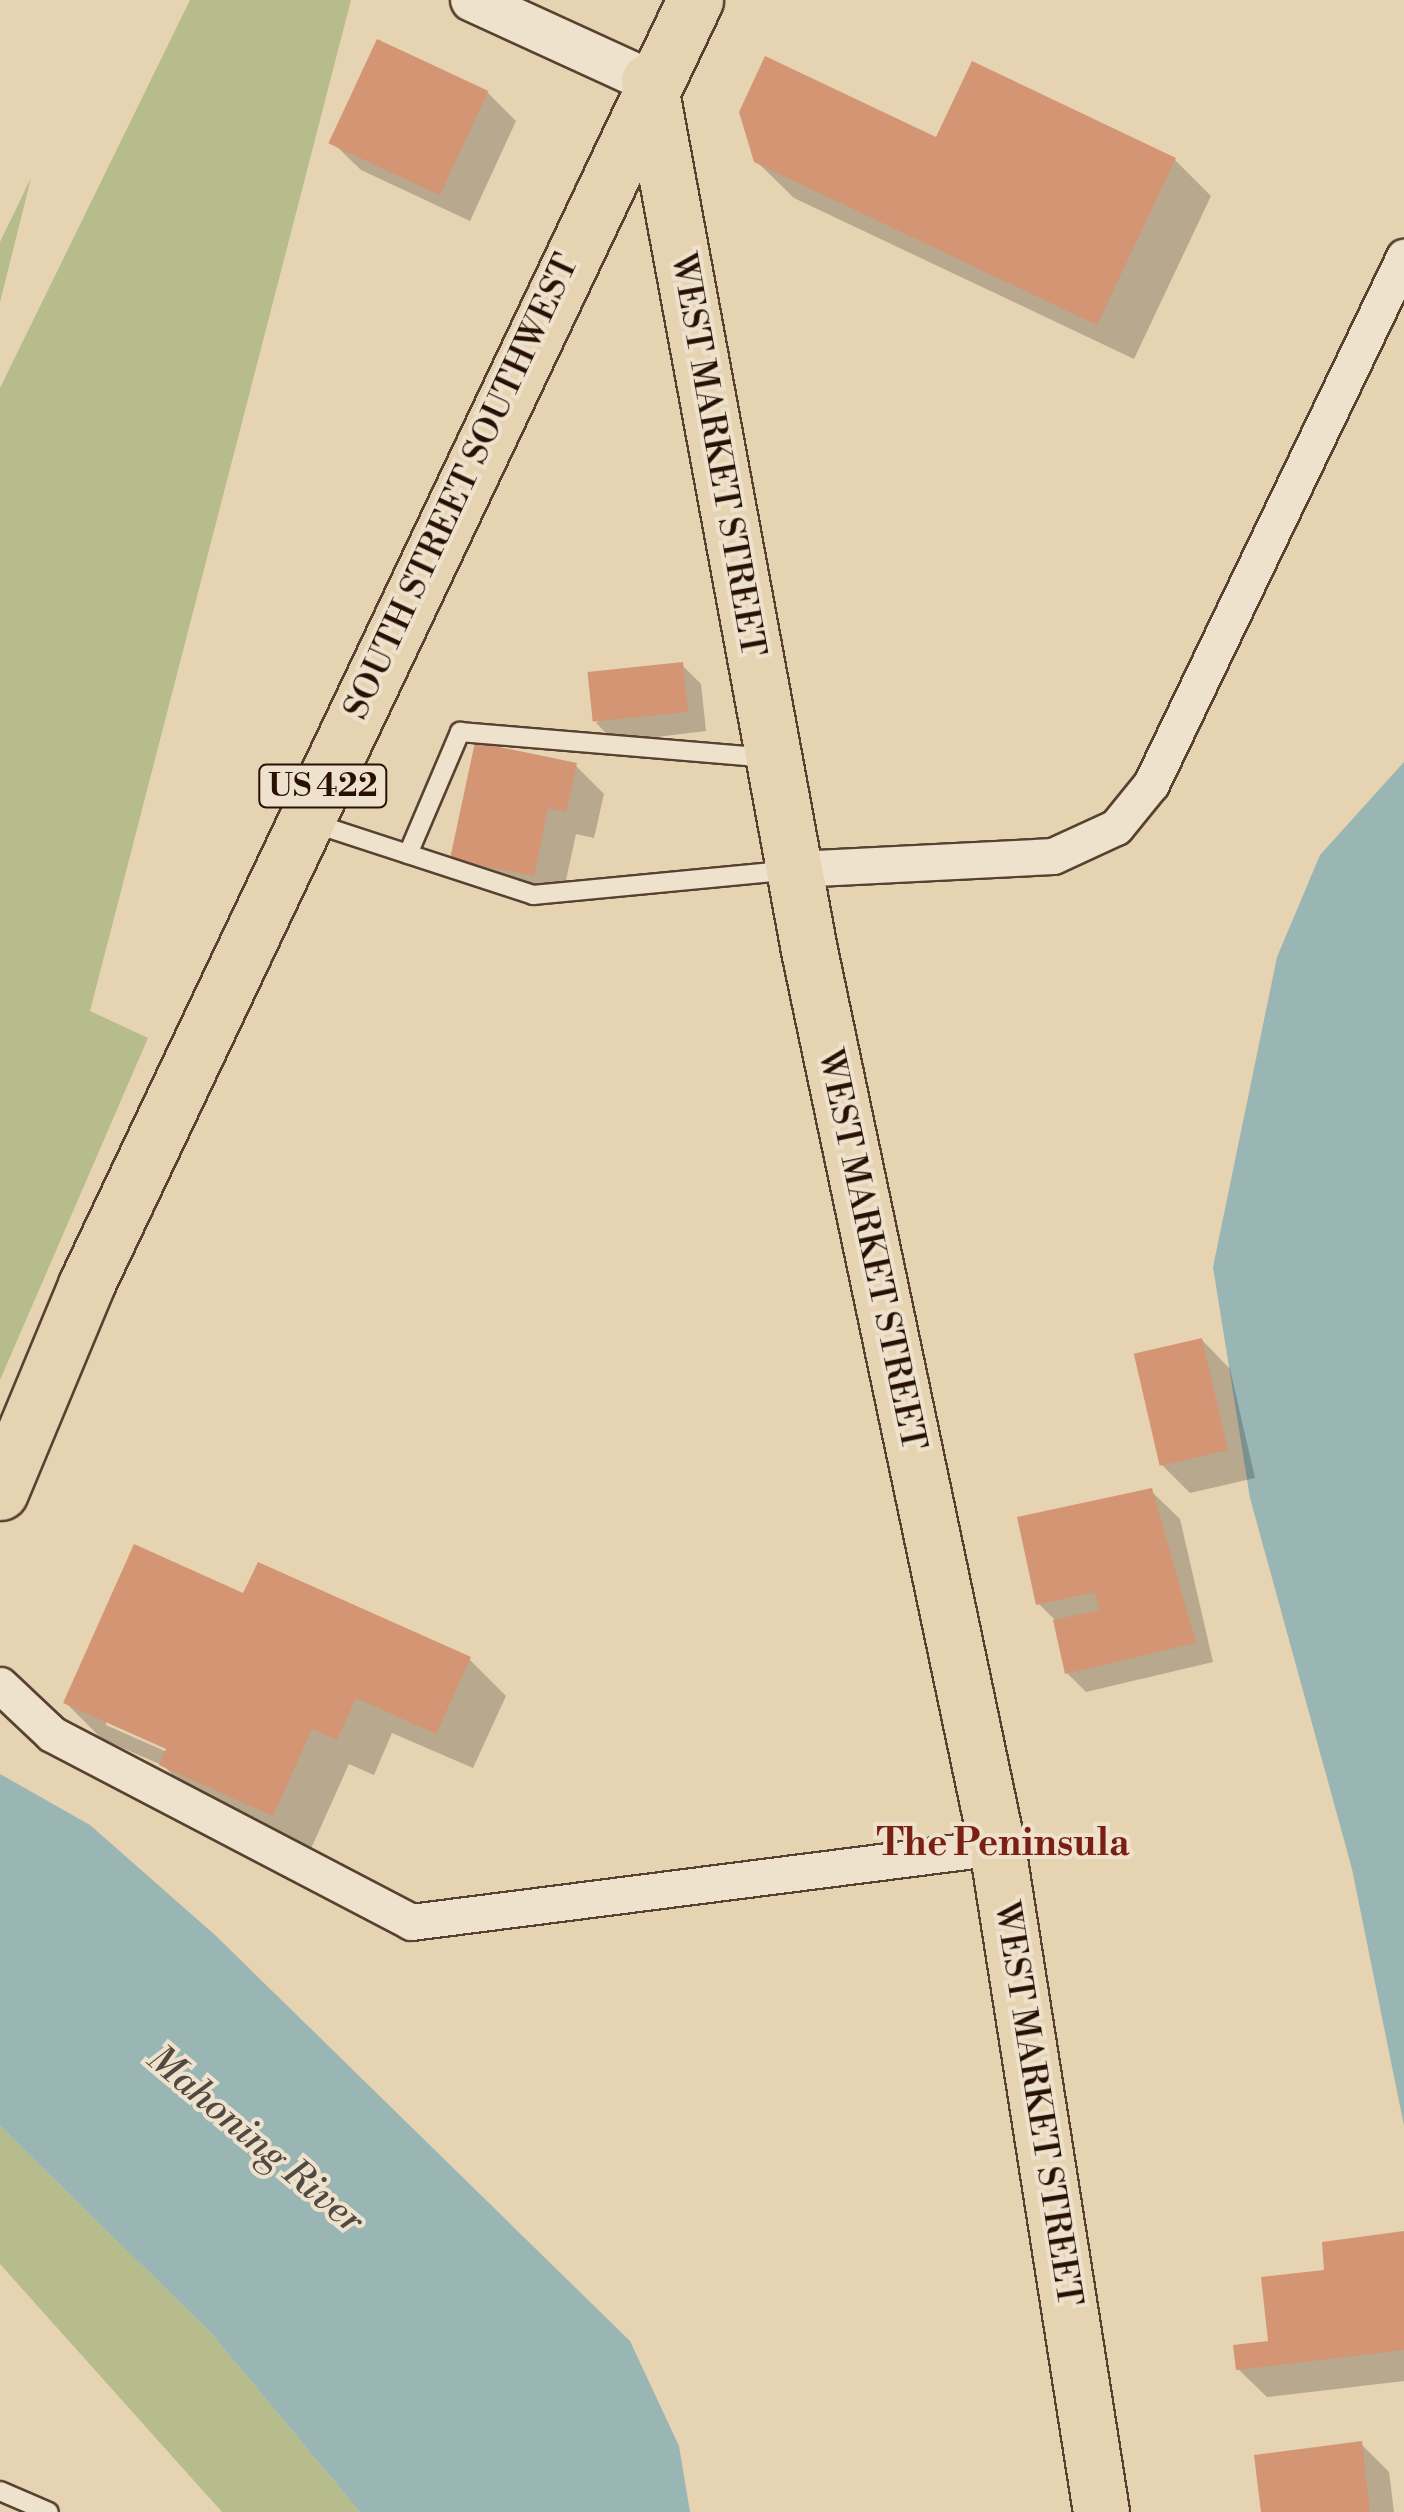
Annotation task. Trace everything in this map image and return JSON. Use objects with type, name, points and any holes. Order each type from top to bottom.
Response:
[{"type":"main road","name":"US 422","points":[[649,81],[694,0]]},
{"type":"main road","name":"WEST MARKET STREET","points":[[649,81],[772,759],[997,1847],[1101,2512]]},
{"type":"main road","name":"SOUTH STREET SOUTHWEST","points":[[0,1492],[86,1286],[649,81]]},
{"type":"street","points":[[499,6],[649,81]]},
{"type":"street","points":[[796,870],[1053,856],[1116,827],[1151,784],[1404,257]]},
{"type":"street","points":[[0,1685],[52,1734],[411,1922],[997,1847]]},
{"type":"lane","points":[[408,854],[460,732],[772,759]]},
{"type":"lane","points":[[306,821],[533,895],[796,870]]},
{"type":"lane","points":[[0,2492],[49,2512]]},
{"type":"green space","points":[[190,0],[351,0],[90,1011],[148,1038],[0,1380],[0,388]]},
{"type":"green space","points":[[31,178],[0,302],[0,242]]},
{"type":"green space","points":[[0,2126],[211,2333],[360,2512],[222,2512],[0,2264]]},
{"type":"water","points":[[1404,762],[1404,2126],[1352,1869],[1250,1498],[1213,1267],[1277,957],[1320,855]]},
{"type":"water","name":"Mahoning River","points":[[0,1774],[90,1825],[215,1935],[630,2341],[679,2446],[690,2512],[360,2512],[211,2333],[0,2126]]},
{"type":"building","points":[[377,39],[488,91],[440,195],[328,143]]},
{"type":"building","points":[[765,56],[936,137],[972,61],[1176,158],[1097,325],[754,162],[739,112]]},
{"type":"building","points":[[683,662],[688,712],[593,722],[588,672]]},
{"type":"building","points":[[475,742],[577,763],[566,812],[548,808],[534,876],[450,859]]},
{"type":"building","points":[[1202,1338],[1228,1450],[1160,1466],[1134,1354]]},
{"type":"building","points":[[1152,1488],[1196,1643],[1065,1674],[1053,1620],[1099,1610],[1095,1592],[1036,1605],[1017,1517]]},
{"type":"building","points":[[134,1544],[243,1593],[258,1562],[471,1657],[436,1734],[356,1698],[337,1740],[312,1729],[273,1816],[159,1765],[166,1749],[63,1703]]},
{"type":"building","points":[[1404,2231],[1404,2350],[1236,2370],[1233,2345],[1268,2341],[1261,2277],[1324,2270],[1322,2242]]},
{"type":"building","points":[[1362,2441],[1370,2512],[1261,2512],[1254,2455]]},
{"type":"district","name":"The Peninsula","points":[[1003,1844]]}]
